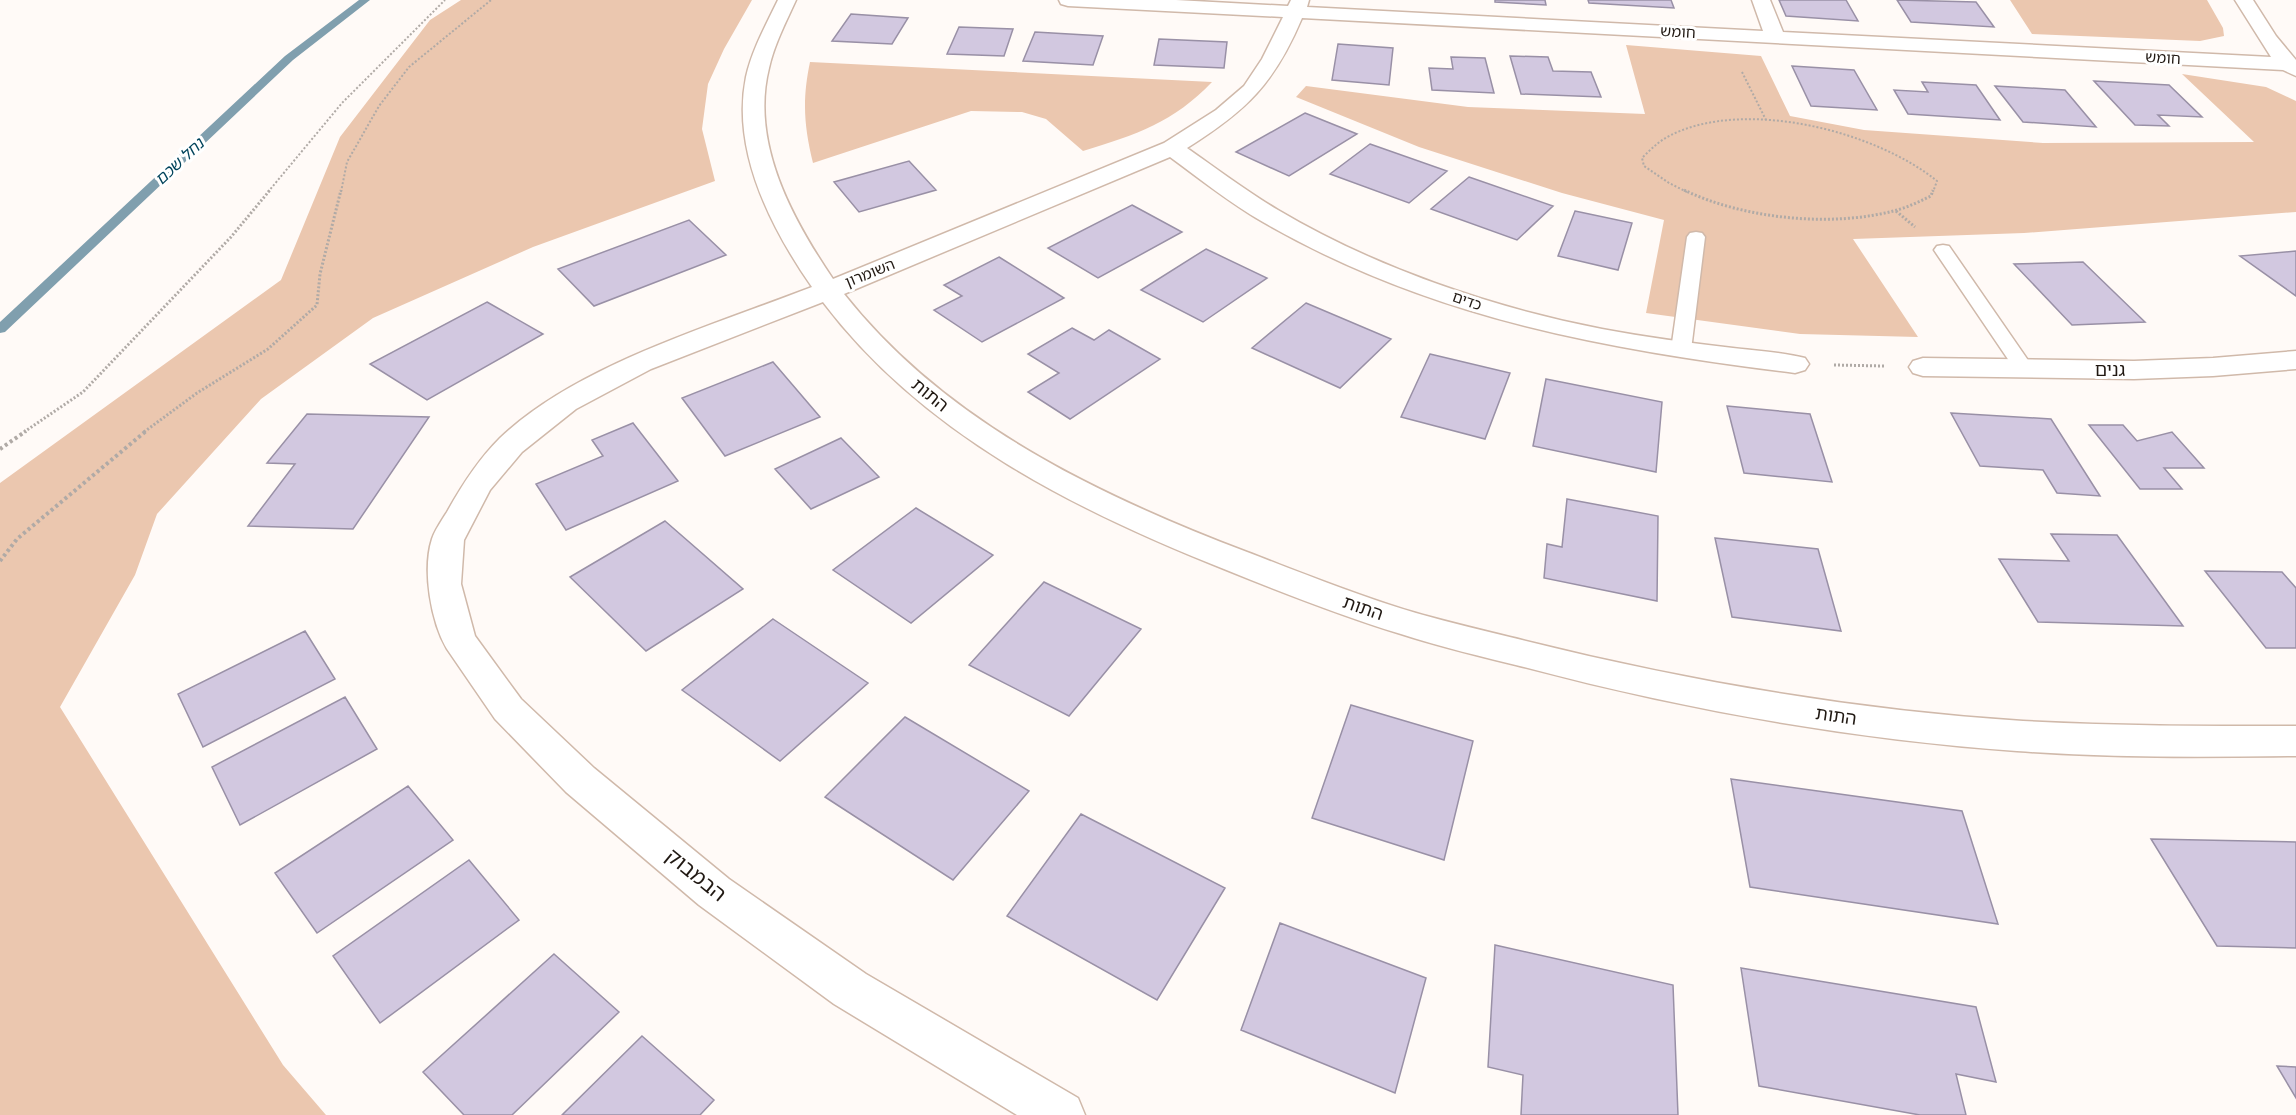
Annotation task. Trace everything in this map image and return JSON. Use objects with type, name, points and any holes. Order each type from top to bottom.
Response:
[{"type":"street","name":"התות","points":[[787,0],[764,50],[755,81],[754,115],[759,151],[772,193],[795,239],[826,291],[867,337],[918,387],[987,440],[1079,494],[1187,542],[1413,625],[1562,665],[1702,696],[1858,719],[1983,734],[2142,740],[2296,741]]},
{"type":"street","name":"חומש","points":[[1068,0],[1298,6],[1724,34],[2292,67]]},
{"type":"street","points":[[1761,0],[1775,37]]},
{"type":"street","points":[[2244,0],[2256,20],[2292,67]]},
{"type":"street","name":"השומרון","points":[[448,540],[477,485],[511,445],[566,402],[641,363],[826,291],[1172,148],[1221,116],[1251,90],[1280,46],[1298,6]]},
{"type":"street","name":"כדים","points":[[1172,148],[1284,224],[1341,253],[1407,280],[1490,308],[1575,331],[1681,350],[1794,364]]},
{"type":"street","name":"גנים","points":[[1923,367],[2134,370],[2213,367],[2296,360]]},
{"type":"street","name":"הבמבוק","points":[[448,540],[444,584],[459,640],[508,709],[580,780],[714,892],[850,989],[1061,1115]]},
{"type":"lane","points":[[1681,350],[1696,237]]},
{"type":"lane","points":[[1943,250],[2025,370]]},
{"type":"path","points":[[0,449],[83,392],[231,237],[342,103],[445,0]]},
{"type":"path","points":[[0,561],[17,539],[122,449],[197,393],[268,349],[316,305],[320,274],[347,162],[379,106],[409,67],[491,0]]},
{"type":"path","points":[[1724,34],[1766,120]]},
{"type":"path","points":[[1766,120],[1812,126],[1857,138],[1900,155],[1924,169],[1937,181],[1931,196],[1896,211],[1862,217],[1813,218],[1758,213],[1716,205],[1676,189],[1644,166],[1642,158],[1650,148],[1668,135],[1697,126],[1733,121],[1766,120]]},
{"type":"path","points":[[1794,364],[1923,367]]},
{"type":"shaded area","points":[[461,0],[752,0],[724,49],[708,84],[702,129],[715,181],[533,247],[373,318],[261,399],[157,514],[135,575],[60,707],[283,1065],[326,1115],[0,1115],[0,483],[281,280],[340,137],[430,20]]},
{"type":"shaded area","points":[[2010,0],[2207,0],[2223,28],[2224,36],[2200,41],[2032,34]]},
{"type":"shaded area","points":[[1626,45],[1761,56],[1790,116],[1864,130],[2043,143],[2254,142],[2182,74],[2266,87],[2296,101],[2296,212],[2024,233],[1853,239],[1918,337],[1800,334],[1646,313],[1664,220],[1562,193],[1419,147],[1296,97],[1306,86],[1468,107],[1645,114]]},
{"type":"shaded area","points":[[810,62],[1212,82],[1198,96],[1153,126],[1083,151],[1046,119],[1022,112],[971,111],[813,163],[805,113]]},
{"type":"building","points":[[1495,0],[1545,0],[1546,5],[1495,2]]},
{"type":"building","points":[[1588,0],[1671,0],[1674,8],[1589,3]]},
{"type":"building","points":[[1779,0],[1846,0],[1858,21],[1786,16]]},
{"type":"building","points":[[1897,0],[1976,2],[1994,27],[1911,22]]},
{"type":"building","points":[[851,14],[908,18],[892,44],[832,41]]},
{"type":"building","points":[[959,27],[1013,29],[1004,56],[947,54]]},
{"type":"building","points":[[1035,32],[1103,36],[1093,65],[1023,61]]},
{"type":"building","points":[[1159,39],[1227,42],[1224,68],[1154,65]]},
{"type":"building","points":[[1338,44],[1393,48],[1389,85],[1332,80]]},
{"type":"building","points":[[1510,56],[1548,57],[1553,71],[1591,72],[1601,97],[1521,94]]},
{"type":"building","points":[[1451,57],[1485,58],[1494,93],[1432,90],[1429,68],[1453,69]]},
{"type":"building","points":[[1792,66],[1854,70],[1877,110],[1811,106]]},
{"type":"building","points":[[2094,81],[2169,85],[2202,117],[2158,115],[2169,126],[2135,125]]},
{"type":"building","points":[[1922,82],[1976,85],[2000,120],[1908,114],[1894,90],[1928,92]]},
{"type":"building","points":[[1995,86],[2065,90],[2096,127],[2023,122]]},
{"type":"building","points":[[1305,113],[1357,134],[1289,176],[1236,152]]},
{"type":"building","points":[[1370,144],[1447,171],[1409,203],[1330,174]]},
{"type":"building","points":[[909,161],[936,190],[859,212],[834,182]]},
{"type":"building","points":[[1469,177],[1553,206],[1517,240],[1431,209]]},
{"type":"building","points":[[1132,205],[1182,232],[1098,278],[1048,248]]},
{"type":"building","points":[[1575,211],[1632,223],[1618,270],[1558,256]]},
{"type":"building","points":[[689,220],[726,255],[594,306],[558,269]]},
{"type":"building","points":[[1206,249],[1267,278],[1203,322],[1141,290]]},
{"type":"building","points":[[2296,251],[2296,296],[2240,256]]},
{"type":"building","points":[[999,257],[1064,298],[982,342],[934,310],[962,296],[944,285]]},
{"type":"building","points":[[2083,262],[2145,322],[2072,325],[2014,264]]},
{"type":"building","points":[[487,302],[543,334],[427,400],[370,364]]},
{"type":"building","points":[[1306,303],[1391,339],[1340,388],[1252,348]]},
{"type":"building","points":[[1072,328],[1094,340],[1109,330],[1160,359],[1070,419],[1028,392],[1059,373],[1028,354]]},
{"type":"building","points":[[1430,354],[1510,373],[1485,439],[1401,417]]},
{"type":"building","points":[[773,362],[820,417],[725,456],[682,398]]},
{"type":"building","points":[[1546,379],[1662,402],[1656,472],[1533,446]]},
{"type":"building","points":[[1727,406],[1810,414],[1832,482],[1744,473]]},
{"type":"building","points":[[1951,413],[2051,419],[2100,496],[2057,493],[2043,470],[1980,466]]},
{"type":"building","points":[[307,414],[429,417],[353,529],[248,526],[295,464],[267,463]]},
{"type":"building","points":[[633,423],[678,481],[566,530],[536,484],[603,456],[592,440]]},
{"type":"building","points":[[2089,425],[2123,425],[2137,441],[2172,432],[2204,468],[2164,468],[2182,489],[2140,489]]},
{"type":"building","points":[[841,438],[879,477],[811,509],[775,469]]},
{"type":"building","points":[[1567,499],[1658,516],[1657,601],[1544,578],[1547,544],[1562,547]]},
{"type":"building","points":[[916,508],[993,555],[911,623],[833,570]]},
{"type":"building","points":[[665,521],[743,589],[646,651],[570,577]]},
{"type":"building","points":[[2051,534],[2117,535],[2183,626],[2038,622],[1999,559],[2069,561]]},
{"type":"building","points":[[1715,538],[1818,549],[1841,631],[1732,617]]},
{"type":"building","points":[[2205,571],[2282,572],[2296,588],[2296,648],[2266,648]]},
{"type":"building","points":[[1044,582],[1141,629],[1069,716],[969,665]]},
{"type":"building","points":[[773,619],[868,683],[780,761],[682,690]]},
{"type":"building","points":[[305,631],[335,679],[203,747],[178,694]]},
{"type":"building","points":[[345,697],[377,749],[240,825],[212,767]]},
{"type":"building","points":[[1351,705],[1473,741],[1444,860],[1312,818]]},
{"type":"building","points":[[905,717],[1029,791],[953,880],[825,797]]},
{"type":"building","points":[[1731,779],[1962,811],[1998,924],[1750,887]]},
{"type":"building","points":[[408,786],[453,840],[317,933],[275,873]]},
{"type":"building","points":[[1081,814],[1225,888],[1157,1000],[1007,916]]},
{"type":"building","points":[[2151,839],[2296,842],[2296,948],[2217,946]]},
{"type":"building","points":[[469,860],[519,920],[380,1023],[333,956]]},
{"type":"building","points":[[1280,923],[1426,978],[1395,1093],[1241,1030]]},
{"type":"building","points":[[1495,945],[1673,985],[1678,1115],[1521,1115],[1523,1075],[1488,1067]]},
{"type":"building","points":[[554,954],[619,1012],[512,1115],[464,1115],[423,1072]]},
{"type":"building","points":[[1741,968],[1976,1007],[1996,1082],[1956,1074],[1966,1115],[1920,1115],[1759,1086]]},
{"type":"building","points":[[642,1036],[714,1100],[700,1115],[562,1115]]},
{"type":"building","points":[[2277,1066],[2296,1067],[2296,1098]]},
{"type":"waterway","name":"נחל שכם","points":[[0,329],[289,58],[365,0]]}]
